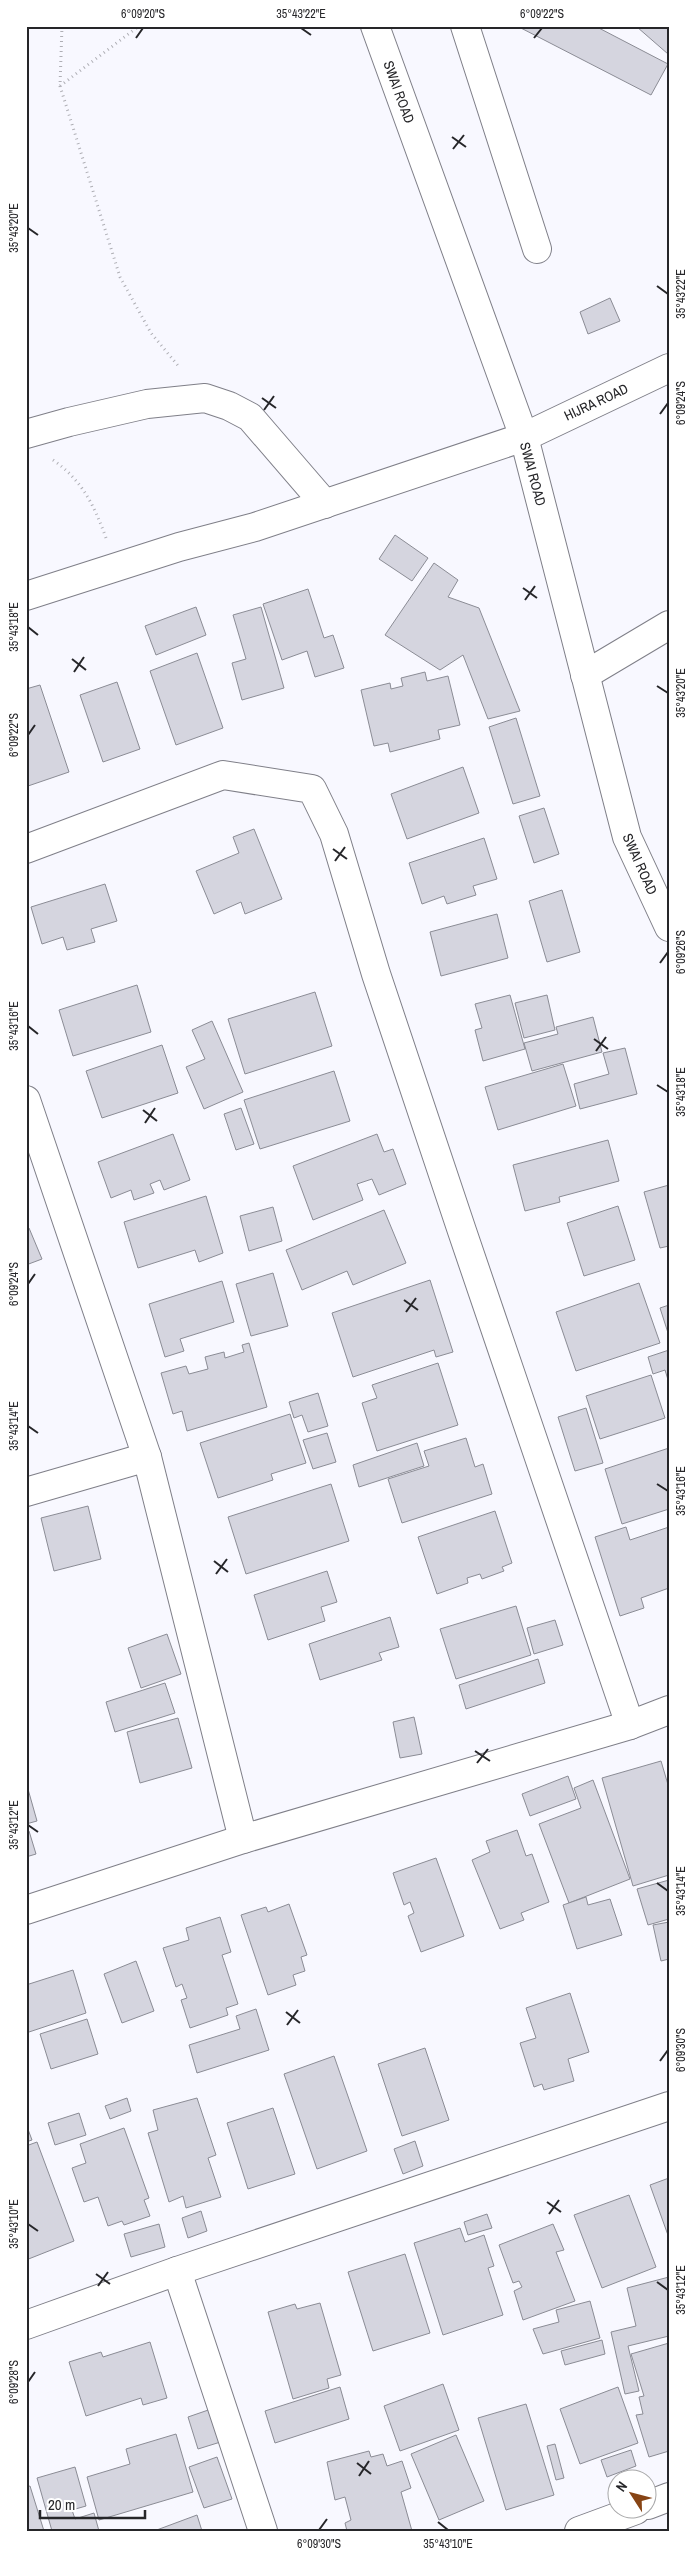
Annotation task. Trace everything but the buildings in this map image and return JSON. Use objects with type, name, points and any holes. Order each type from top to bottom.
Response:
[{"type":"street","name":"SWAI ROAD","points":[[375,26],[524,437],[627,837],[669,928]]},
{"type":"street","points":[[465,26],[538,249]]},
{"type":"street","name":"HIJRA ROAD","points":[[26,596],[325,504],[524,437],[669,368]]},
{"type":"street","points":[[26,434],[68,422],[147,404],[206,398],[230,406],[250,417],[325,504]]},
{"type":"street","points":[[585,675],[669,625]]},
{"type":"street","points":[[26,849],[223,775],[312,789],[334,834],[376,974],[440,1167],[630,1725]]},
{"type":"street","points":[[26,1100],[147,1457],[243,1839]]},
{"type":"street","points":[[26,1492],[147,1457]]},
{"type":"street","points":[[26,1910],[243,1839],[630,1725],[669,1710]]},
{"type":"street","points":[[26,2326],[177,2271],[669,2106]]},
{"type":"street","points":[[177,2271],[263,2531]]},
{"type":"street","points":[[579,2531],[609,2520]]},
{"type":"path","points":[[62,26],[60,86],[120,277],[151,333],[206,398]]},
{"type":"path","points":[[60,86],[139,26]]},
{"type":"path","points":[[51,458],[78,480],[92,502],[117,567]]}]
